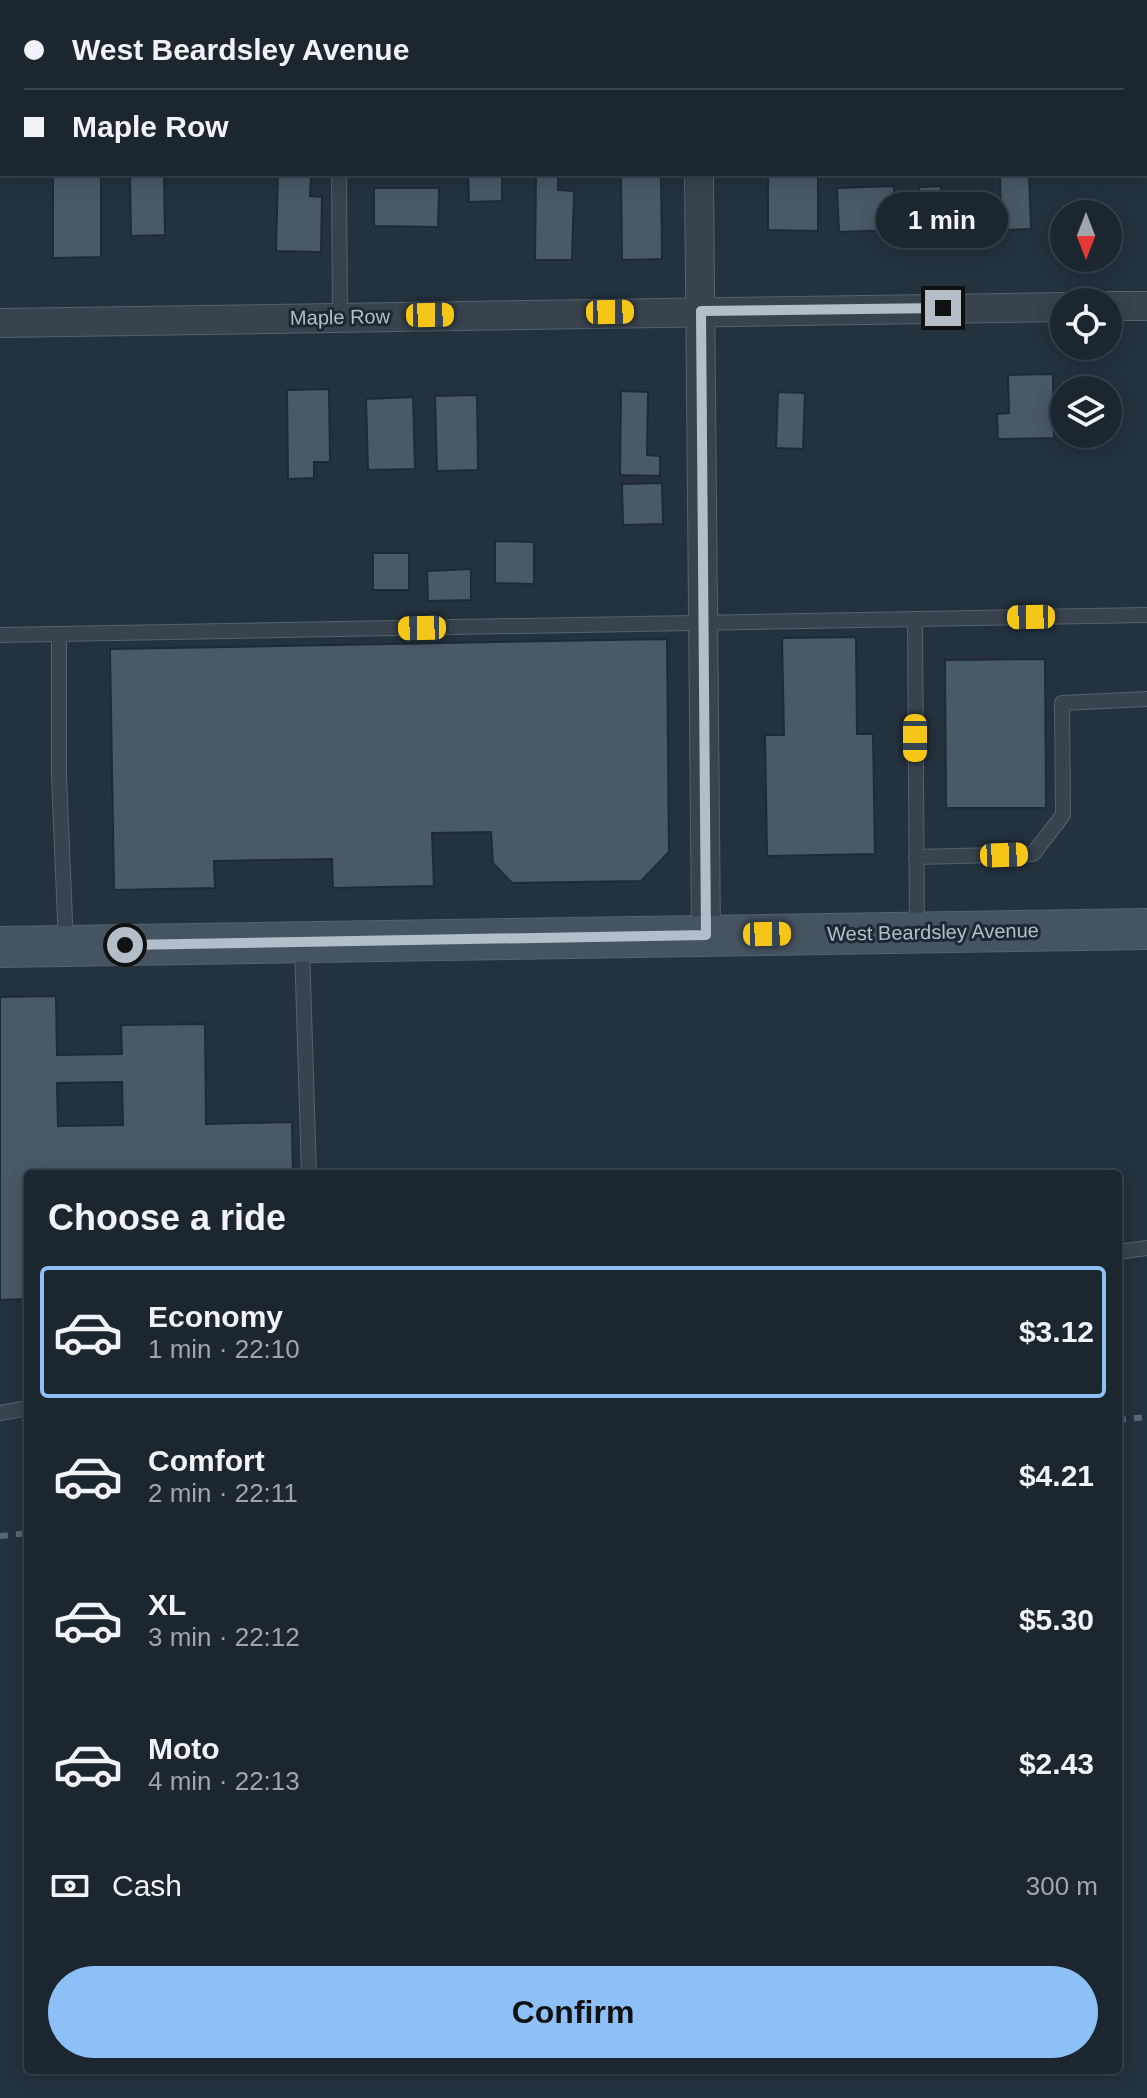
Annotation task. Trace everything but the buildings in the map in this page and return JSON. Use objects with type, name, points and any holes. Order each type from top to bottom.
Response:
[{"type":"main road","name":"West Beardsley Avenue","points":[[0,947],[1147,929]]},
{"type":"street","points":[[699,176],[706,935]]},
{"type":"street","points":[[1122,306],[1147,306]]},
{"type":"street","name":"Maple Row","points":[[0,323],[1050,307]]},
{"type":"lane","points":[[339,176],[340,317]]},
{"type":"lane","points":[[0,635],[1147,615]]},
{"type":"lane","points":[[915,619],[917,932]]},
{"type":"lane","points":[[59,634],[59,776],[66,945]]},
{"type":"lane","points":[[916,857],[1033,854],[1063,815],[1062,703],[1147,699]]},
{"type":"lane","points":[[302,942],[309,1170]]},
{"type":"lane","points":[[1122,1251],[1147,1248]]},
{"type":"lane","points":[[0,1413],[24,1409]]},
{"type":"railway","points":[[1122,1420],[1147,1417]]},
{"type":"railway","points":[[0,1536],[24,1533]]},
{"type":"route","points":[[125,945],[706,935],[701,311],[943,308]]}]
